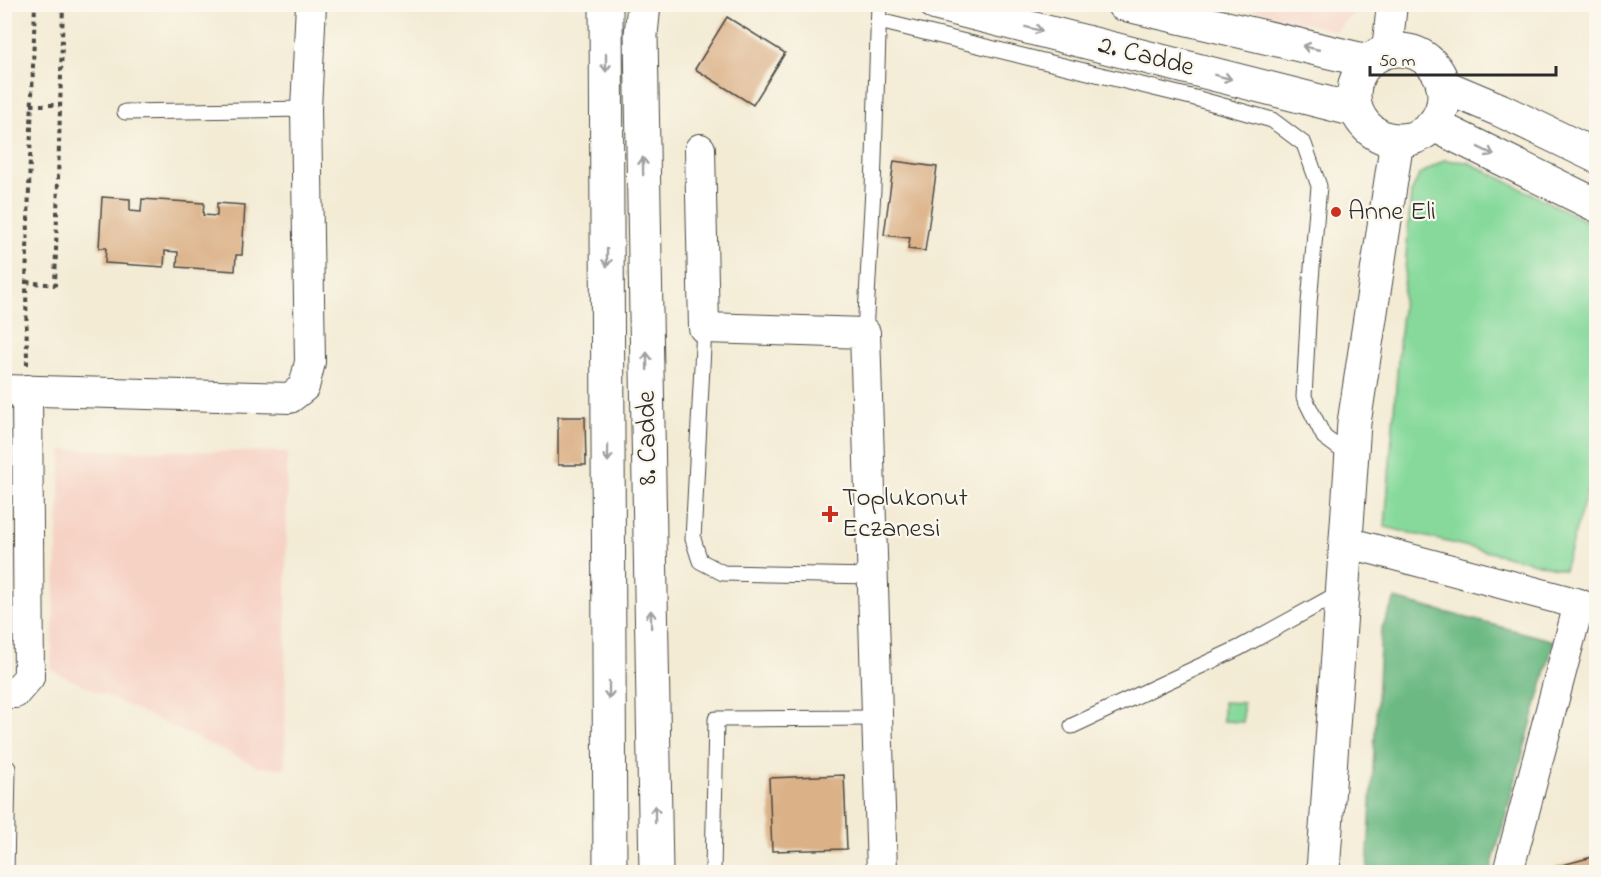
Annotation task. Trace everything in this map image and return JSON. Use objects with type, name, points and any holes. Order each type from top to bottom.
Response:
[{"type":"street","points":[[4,693],[15,693],[29,677],[16,390],[290,398],[304,387],[310,362],[306,109],[311,4]]},
{"type":"street","name":"8. Cadde","points":[[606,4],[610,873]]},
{"type":"street","name":"8. Cadde","points":[[644,4],[641,35],[656,873]]},
{"type":"street","name":"2. Cadde","points":[[936,4],[1355,110]]},
{"type":"street","name":"2. Cadde","points":[[1123,4],[1377,56]]},
{"type":"street","points":[[1377,56],[1392,4]]},
{"type":"street","points":[[1401,50],[1416,53],[1438,72],[1443,86],[1443,107],[1434,125],[1417,137],[1397,141],[1384,139],[1362,122],[1355,110],[1354,84],[1359,72],[1377,56],[1401,50]]},
{"type":"street","points":[[1443,86],[1500,110],[1596,156]]},
{"type":"street","points":[[1434,125],[1596,205]]},
{"type":"street","points":[[1323,873],[1354,423],[1397,141]]},
{"type":"street","points":[[700,149],[704,328],[865,333],[882,873]]},
{"type":"street","points":[[1346,542],[1588,608],[1508,873]]},
{"type":"lane","points":[[865,333],[873,189],[879,4]]},
{"type":"lane","points":[[879,21],[1196,98],[1272,120],[1304,144],[1319,186],[1304,397],[1324,437],[1352,458]]},
{"type":"lane","points":[[125,112],[306,109]]},
{"type":"lane","points":[[704,328],[693,539],[700,561],[723,573],[874,576]]},
{"type":"lane","points":[[1072,726],[1239,648],[1343,591]]},
{"type":"lane","points":[[713,873],[716,718],[876,718]]},
{"type":"lane","points":[[6,873],[8,768]]},
{"type":"path","points":[[16,390],[26,282],[34,4]]},
{"type":"path","points":[[26,282],[55,285],[63,4]]},
{"type":"path","points":[[31,105],[59,105]]},
{"type":"shaded area","points":[[1233,5],[1364,5],[1335,31]]},
{"type":"shaded area","points":[[62,450],[287,452],[285,768],[259,767],[51,670]]},
{"type":"green space","points":[[1444,160],[1468,162],[1596,226],[1596,461],[1564,570],[1385,527],[1411,193],[1419,175]]},
{"type":"green space","points":[[1395,599],[1554,641],[1490,872],[1367,872],[1381,630]]},
{"type":"green space","points":[[1223,702],[1243,703],[1243,722],[1223,721]]},
{"type":"building","points":[[727,17],[785,53],[753,105],[695,69]]},
{"type":"building","points":[[894,161],[937,167],[925,251],[908,249],[910,238],[884,235]]},
{"type":"building","points":[[102,197],[130,199],[130,211],[141,212],[142,199],[204,203],[203,215],[217,216],[217,203],[245,205],[242,255],[236,255],[235,271],[177,267],[178,252],[165,251],[164,267],[105,263],[106,248],[99,248]]},
{"type":"building","points":[[558,417],[585,417],[586,465],[558,465]]},
{"type":"building","points":[[844,775],[847,849],[772,851],[769,778]]},
{"type":"building","points":[[1596,856],[1596,872],[1557,872],[1555,867]]},
{"type":"place","name":"Anne Eli","points":[[1336,212]]},
{"type":"place","name":"Toplukonut Eczanesi","points":[[830,514]]}]
